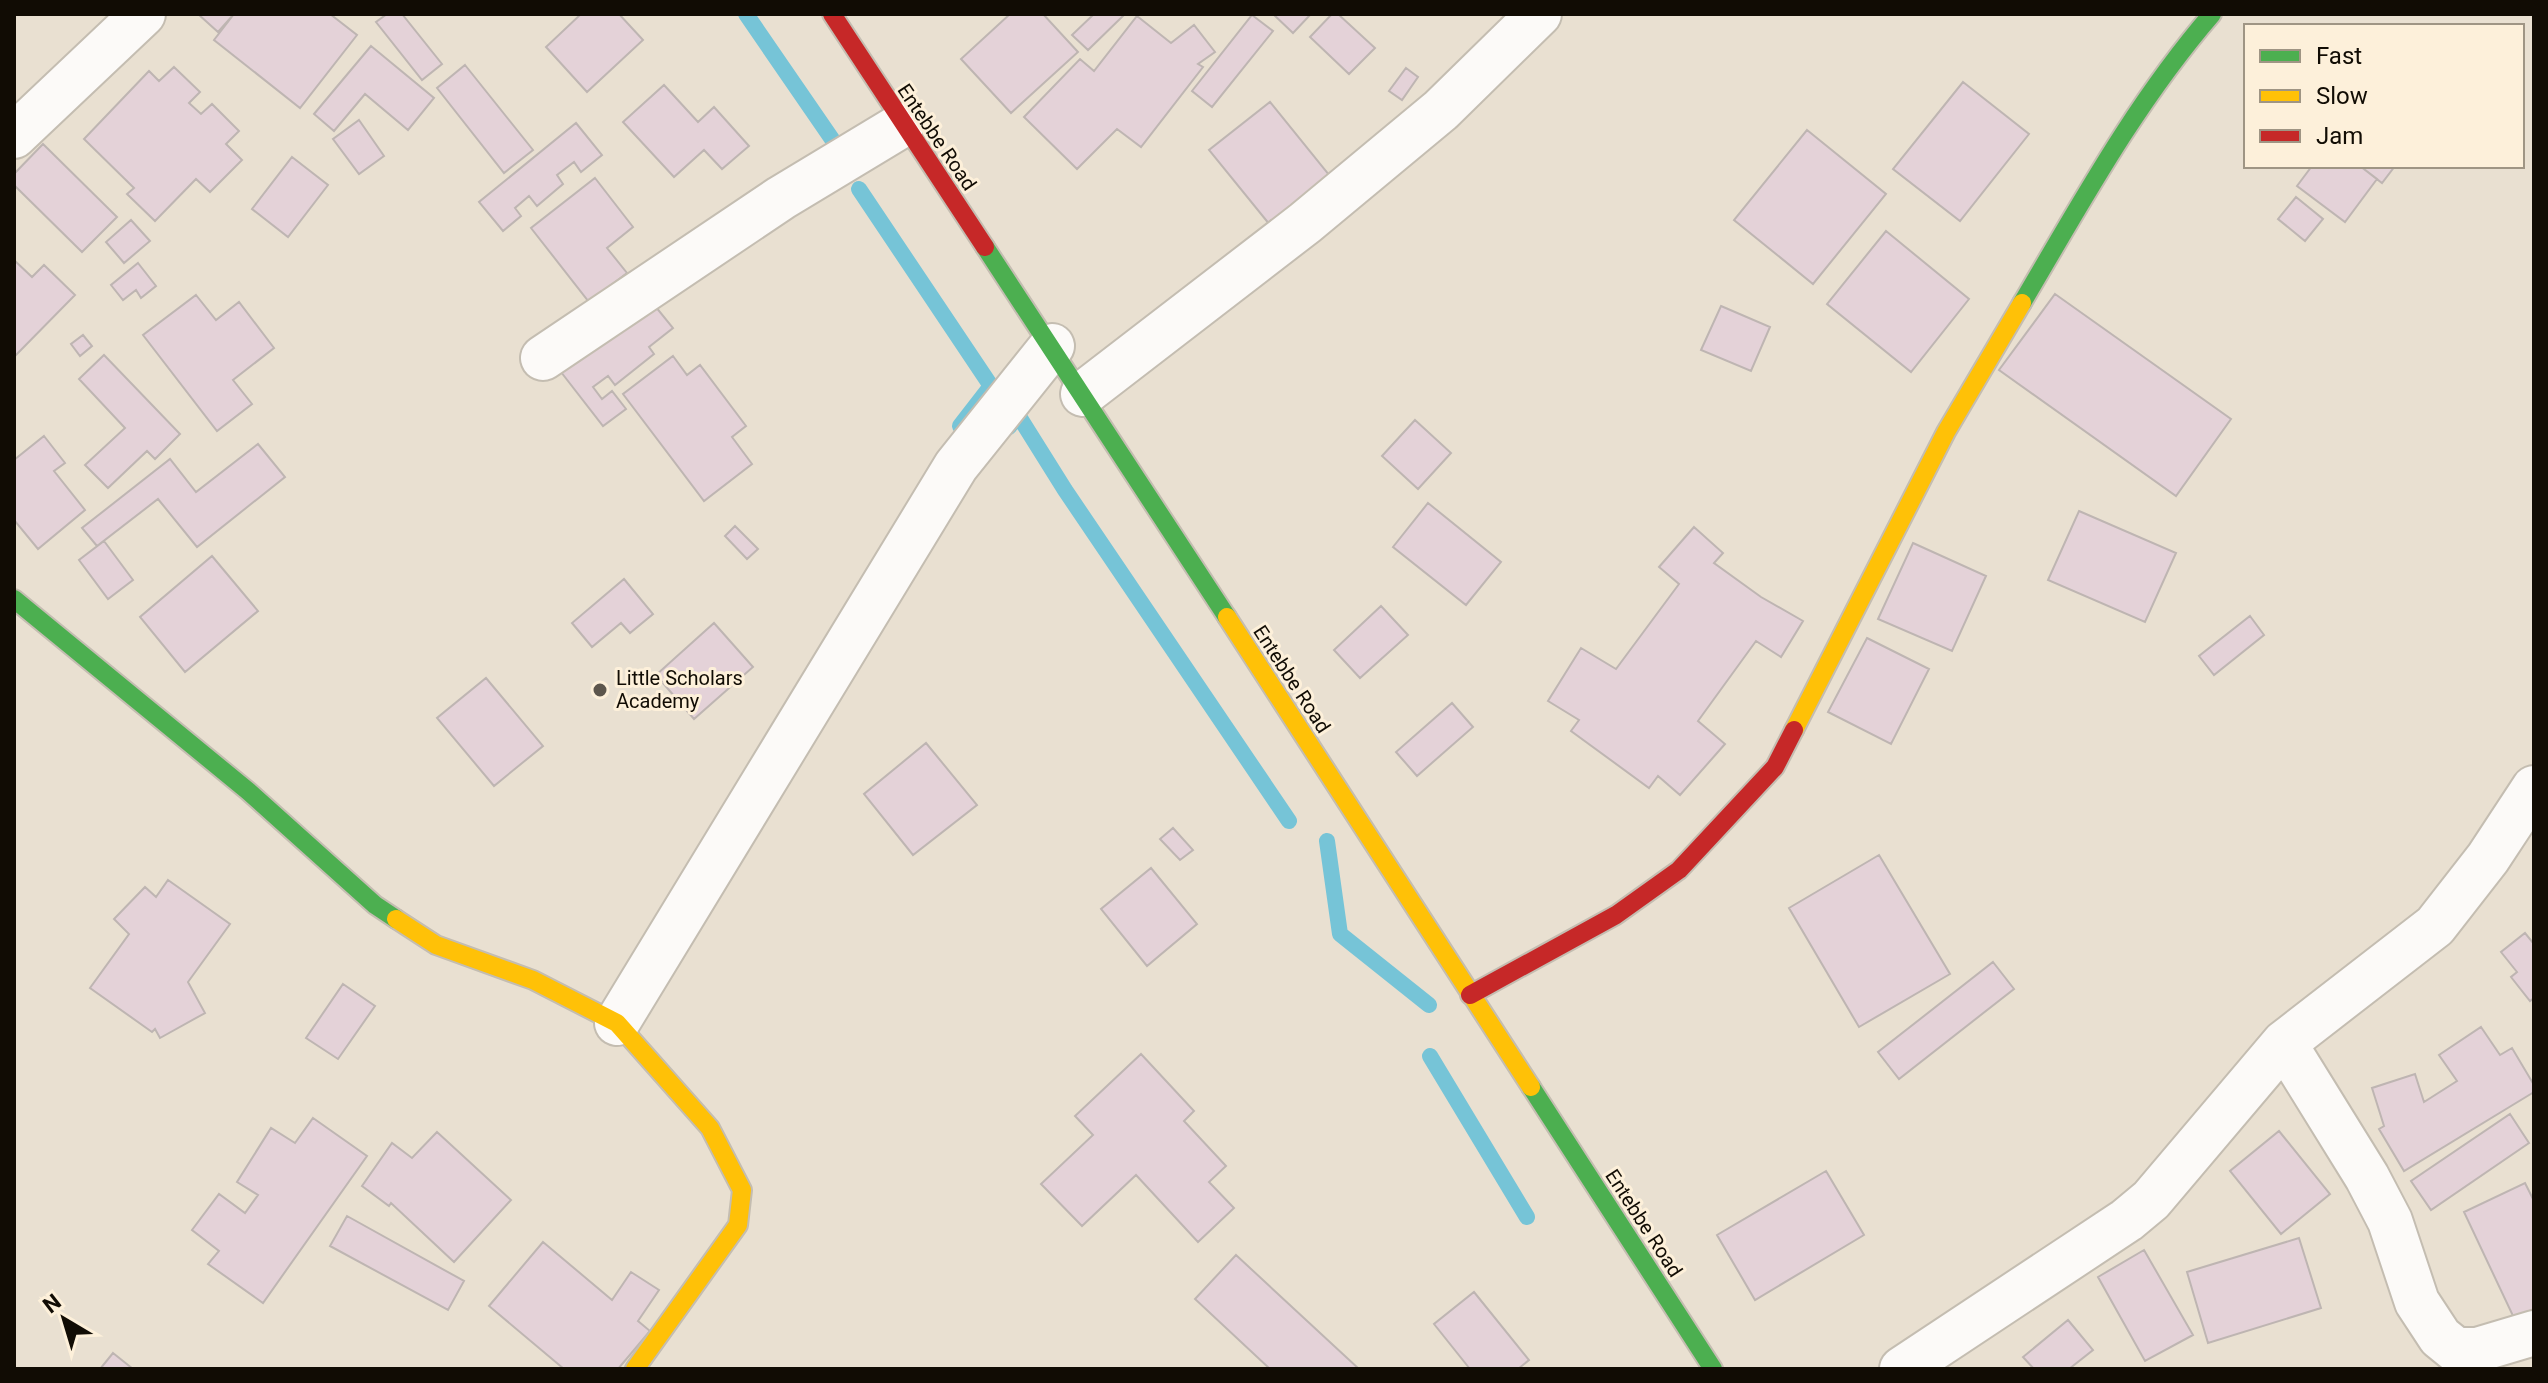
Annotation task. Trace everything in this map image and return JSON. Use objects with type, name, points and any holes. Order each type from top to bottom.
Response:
[{"type":"street","points":[[14,136],[143,14]]},
{"type":"street","name":"Entebbe Road","points":[[832,14],[902,125],[1052,346],[1713,1369]]},
{"type":"street","points":[[1083,394],[1305,223],[1441,110],[1539,14]]},
{"type":"street","points":[[1470,995],[1616,915],[1679,870],[1775,767],[1946,432],[2121,135],[2171,61],[2212,14]]},
{"type":"street","points":[[543,358],[781,198],[902,125]]},
{"type":"street","points":[[617,1023],[956,466],[1052,346]]},
{"type":"street","points":[[14,599],[236,780],[375,905],[436,945],[533,980],[617,1023],[710,1128],[742,1190],[738,1225],[635,1369]]},
{"type":"street","points":[[1902,1369],[2127,1220],[2151,1200],[2284,1043],[2435,926],[2488,858],[2534,788]]},
{"type":"street","points":[[2284,1043],[2367,1177],[2390,1221],[2417,1302],[2440,1337],[2456,1350],[2477,1350],[2534,1333]]},
{"type":"building","points":[[198,14],[234,14],[218,32]]},
{"type":"building","points":[[234,14],[330,14],[357,35],[300,108],[214,40]]},
{"type":"building","points":[[387,14],[402,14],[442,64],[422,80],[376,22]]},
{"type":"building","points":[[581,14],[619,14],[643,40],[587,92],[546,47]]},
{"type":"building","points":[[1010,14],[1043,14],[1078,52],[1011,113],[961,59]]},
{"type":"building","points":[[1094,14],[1125,14],[1088,50],[1072,35]]},
{"type":"building","points":[[1273,14],[1311,14],[1293,33]]},
{"type":"building","points":[[1332,14],[1338,14],[1375,48],[1349,74],[1310,37]]},
{"type":"building","points":[[1252,15],[1273,31],[1212,107],[1192,91]]},
{"type":"building","points":[[1137,16],[1171,43],[1194,25],[1215,52],[1198,64],[1203,67],[1141,147],[1117,129],[1077,169],[1024,117],[1080,59],[1094,71]]},
{"type":"building","points":[[371,46],[434,98],[408,130],[365,94],[334,131],[314,114]]},
{"type":"building","points":[[465,65],[533,150],[504,173],[437,88]]},
{"type":"building","points":[[174,67],[200,92],[189,103],[201,114],[212,104],[239,131],[226,144],[242,160],[210,192],[196,179],[155,221],[127,194],[134,188],[84,139],[149,71],[159,81]]},
{"type":"building","points":[[1406,68],[1418,77],[1402,100],[1389,91]]},
{"type":"building","points":[[1963,82],[2029,134],[1960,221],[1893,169]]},
{"type":"building","points":[[664,85],[698,122],[714,107],[749,146],[722,169],[704,150],[674,177],[623,122]]},
{"type":"building","points":[[1270,102],[1330,176],[1270,225],[1209,150]]},
{"type":"building","points":[[359,120],[384,156],[359,174],[333,139]]},
{"type":"building","points":[[576,123],[602,155],[581,172],[574,162],[557,175],[563,184],[537,206],[529,196],[515,208],[521,216],[503,231],[479,202]]},
{"type":"building","points":[[1807,130],[1886,194],[1813,284],[1734,220]]},
{"type":"building","points":[[43,144],[117,217],[82,252],[14,185],[14,174]]},
{"type":"building","points":[[292,157],[328,185],[288,237],[252,209]]},
{"type":"building","points":[[2310,168],[2363,168],[2377,179],[2345,222],[2297,186]]},
{"type":"building","points":[[2363,168],[2393,168],[2382,183]]},
{"type":"building","points":[[595,178],[633,227],[607,248],[627,273],[589,302],[531,228]]},
{"type":"building","points":[[2296,197],[2323,219],[2305,241],[2278,219]]},
{"type":"building","points":[[131,220],[150,241],[124,263],[106,242]]},
{"type":"building","points":[[1886,231],[1969,299],[1911,372],[1827,304]]},
{"type":"building","points":[[14,260],[32,277],[44,265],[75,295],[14,357]]},
{"type":"building","points":[[138,263],[156,286],[141,298],[136,290],[123,300],[111,285]]},
{"type":"building","points":[[2055,294],[2231,419],[2176,496],[1999,370]]},
{"type":"building","points":[[196,295],[216,320],[239,302],[274,348],[233,380],[252,404],[217,431],[143,335]]},
{"type":"building","points":[[651,301],[673,328],[649,347],[654,354],[615,385],[608,376],[593,387],[602,399],[612,391],[626,409],[603,426],[561,372]]},
{"type":"building","points":[[1721,306],[1770,327],[1751,371],[1701,350]]},
{"type":"building","points":[[83,335],[92,346],[80,356],[71,344]]},
{"type":"building","points":[[104,355],[180,434],[155,459],[147,451],[108,488],[85,465],[125,428],[79,379]]},
{"type":"building","points":[[673,356],[687,375],[700,365],[746,426],[732,437],[752,464],[704,501],[623,394]]},
{"type":"building","points":[[1415,420],[1451,453],[1418,489],[1382,456]]},
{"type":"building","points":[[44,436],[65,463],[54,471],[85,510],[38,549],[14,520],[14,460]]},
{"type":"building","points":[[258,444],[285,477],[197,547],[158,499],[97,546],[82,528],[170,459],[196,492]]},
{"type":"building","points":[[1428,503],[1501,562],[1466,605],[1393,547]]},
{"type":"building","points":[[2079,511],[2176,553],[2145,622],[2048,580]]},
{"type":"building","points":[[735,526],[758,549],[747,559],[725,536]]},
{"type":"building","points":[[1694,527],[1723,553],[1714,563],[1761,597],[1803,621],[1781,657],[1756,641],[1698,721],[1725,744],[1680,795],[1658,776],[1649,788],[1571,731],[1579,720],[1548,701],[1581,648],[1616,669],[1679,584],[1659,567]]},
{"type":"building","points":[[104,541],[133,580],[108,599],[79,560]]},
{"type":"building","points":[[1913,543],[1986,576],[1952,651],[1878,619]]},
{"type":"building","points":[[212,556],[258,611],[185,672],[140,617]]},
{"type":"building","points":[[624,579],[653,614],[630,633],[621,623],[592,647],[572,623]]},
{"type":"building","points":[[1381,606],[1408,635],[1360,678],[1334,650]]},
{"type":"building","points":[[2250,616],[2264,635],[2214,675],[2199,656]]},
{"type":"building","points":[[714,623],[753,667],[694,719],[656,675]]},
{"type":"building","points":[[1867,638],[1929,669],[1891,744],[1828,712]]},
{"type":"building","points":[[486,678],[543,746],[494,786],[437,718]]},
{"type":"building","points":[[1452,703],[1473,727],[1417,776],[1396,752]]},
{"type":"building","points":[[926,743],[977,805],[913,855],[864,794]]},
{"type":"building","points":[[1173,828],[1193,850],[1180,860],[1160,839]]},
{"type":"building","points":[[1879,855],[1950,974],[1859,1027],[1789,908]]},
{"type":"building","points":[[1151,868],[1197,924],[1147,966],[1101,909]]},
{"type":"building","points":[[168,880],[230,924],[188,982],[205,1013],[160,1038],[155,1029],[152,1032],[90,988],[129,934],[114,919],[145,887],[156,897]]},
{"type":"building","points":[[2525,933],[2534,944],[2534,998],[2530,1001],[2511,977],[2517,972],[2501,952]]},
{"type":"building","points":[[1993,962],[2014,989],[1899,1079],[1878,1052]]},
{"type":"building","points":[[343,984],[375,1006],[338,1059],[306,1038]]},
{"type":"building","points":[[2481,1027],[2500,1055],[2512,1048],[2534,1085],[2534,1092],[2404,1171],[2379,1129],[2384,1126],[2372,1088],[2415,1074],[2424,1102],[2457,1081],[2439,1055]]},
{"type":"building","points":[[1141,1054],[1194,1111],[1184,1121],[1226,1166],[1209,1182],[1234,1208],[1198,1242],[1136,1175],[1082,1226],[1041,1184],[1093,1135],[1075,1116]]},
{"type":"building","points":[[2510,1114],[2529,1143],[2431,1210],[2411,1181]]},
{"type":"building","points":[[313,1118],[367,1156],[263,1303],[208,1264],[219,1251],[192,1230],[219,1194],[245,1213],[258,1195],[237,1182],[271,1128],[295,1143]]},
{"type":"building","points":[[2279,1131],[2330,1194],[2281,1234],[2230,1171]]},
{"type":"building","points":[[437,1132],[511,1200],[454,1262],[391,1203],[389,1206],[362,1186],[392,1143],[412,1158]]},
{"type":"building","points":[[1826,1171],[1864,1235],[1755,1300],[1717,1235]]},
{"type":"building","points":[[2525,1183],[2534,1201],[2534,1309],[2514,1318],[2464,1212]]},
{"type":"building","points":[[347,1216],[464,1281],[448,1310],[330,1246]]},
{"type":"building","points":[[2299,1238],[2321,1308],[2208,1343],[2187,1272]]},
{"type":"building","points":[[543,1242],[612,1300],[631,1272],[659,1290],[638,1321],[650,1331],[618,1369],[564,1369],[489,1306]]},
{"type":"building","points":[[2144,1250],[2193,1335],[2145,1361],[2098,1277]]},
{"type":"building","points":[[1236,1255],[1359,1369],[1270,1369],[1195,1299]]},
{"type":"building","points":[[1474,1292],[1529,1360],[1518,1369],[1470,1369],[1434,1324]]},
{"type":"building","points":[[2068,1320],[2093,1350],[2069,1369],[2034,1369],[2023,1357]]},
{"type":"building","points":[[113,1353],[133,1369],[100,1369]]},
{"type":"waterway","points":[[746,14],[834,142]]},
{"type":"waterway","points":[[859,189],[991,386],[960,426]]},
{"type":"waterway","points":[[1009,427],[1018,415],[1065,490],[1289,821]]},
{"type":"waterway","points":[[1327,841],[1340,934],[1429,1005]]},
{"type":"waterway","points":[[1430,1056],[1527,1217]]},
{"type":"traffic: fast","points":[[2022,303],[2134,118],[2212,14]]},
{"type":"traffic: fast","points":[[985,247],[1227,617]]},
{"type":"traffic: fast","points":[[14,599],[248,791],[375,905],[396,919]]},
{"type":"traffic: fast","points":[[1531,1087],[1713,1369]]},
{"type":"traffic: slow","points":[[1794,730],[1946,432],[2022,303]]},
{"type":"traffic: slow","points":[[1227,617],[1531,1087]]},
{"type":"traffic: slow","points":[[396,919],[436,945],[533,980],[617,1023],[710,1128],[742,1190],[738,1225],[635,1369]]},
{"type":"traffic: jam","points":[[832,14],[985,247]]},
{"type":"traffic: jam","points":[[1470,995],[1616,915],[1679,870],[1775,767],[1794,730]]},
{"type":"place","name":"Little Scholars Academy","points":[[600,690]]}]
